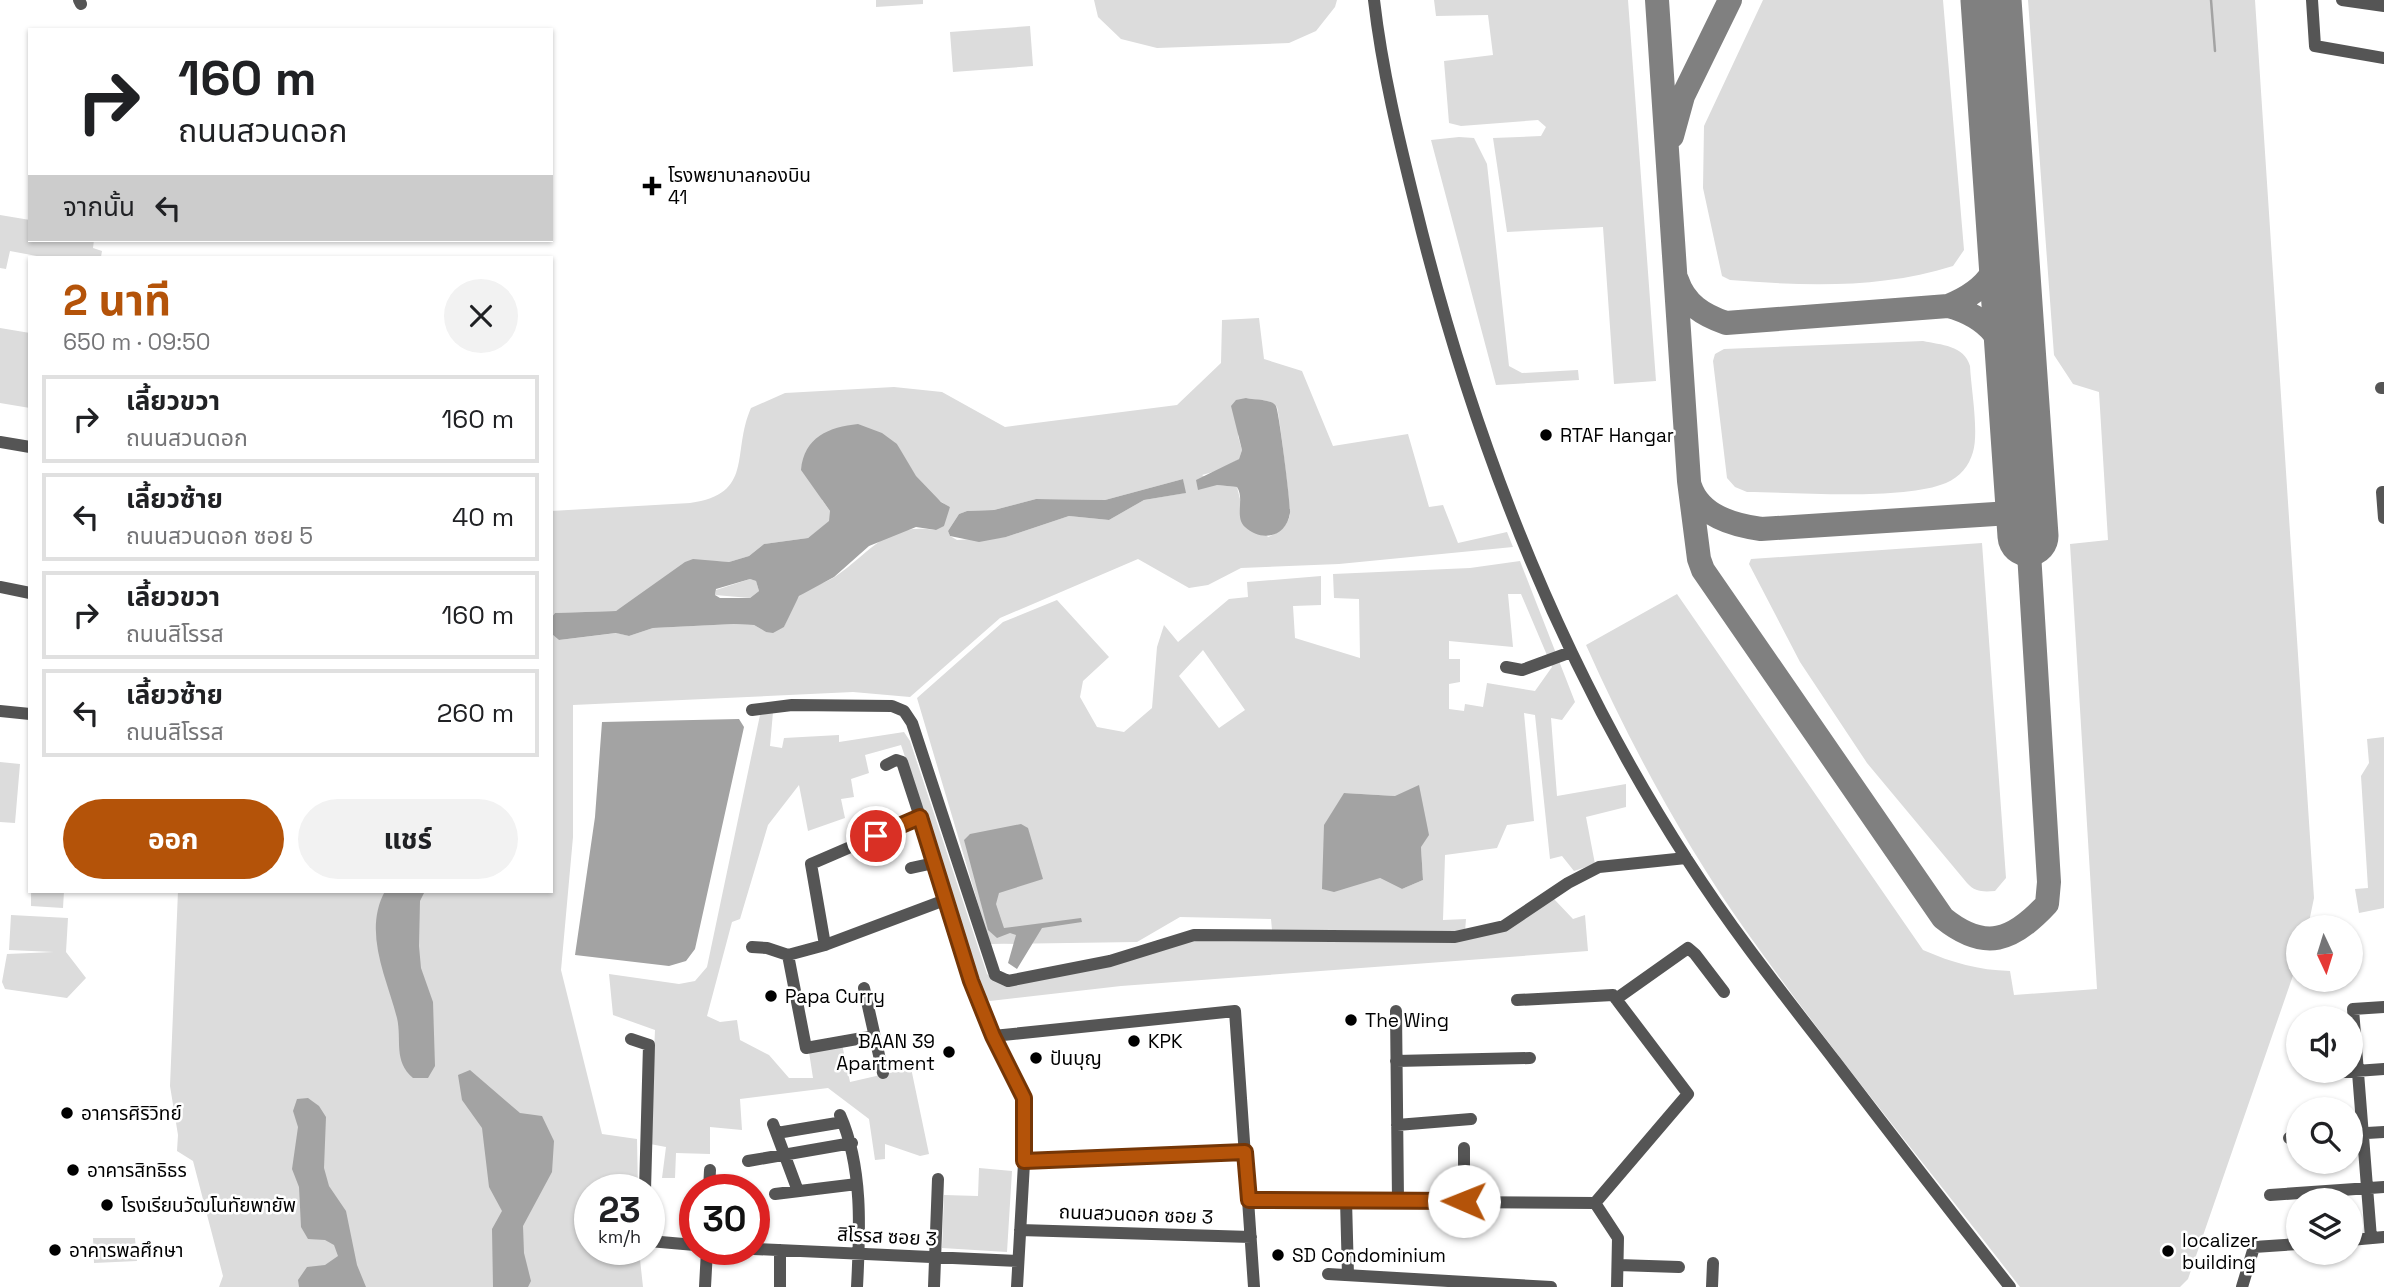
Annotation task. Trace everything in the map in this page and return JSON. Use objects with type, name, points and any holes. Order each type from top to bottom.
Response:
[{"type":"street","points":[[1374,0],[1398,136],[1438,297],[1491,456],[1528,553],[1571,652],[1636,774],[1686,858],[1736,933],[2010,1287]]},
{"type":"street","points":[[2312,0],[2315,46],[2384,58]]},
{"type":"street","points":[[2342,0],[2384,6]]},
{"type":"street","points":[[0,442],[28,447]]},
{"type":"street","points":[[2384,492],[2384,518]]},
{"type":"street","points":[[0,587],[28,593]]},
{"type":"street","points":[[1506,667],[1522,670],[1571,652]]},
{"type":"street","points":[[752,710],[792,705],[892,706],[904,711],[912,723],[995,975],[1008,981],[1110,961],[1194,934],[1455,937],[1479,934],[1521,917],[1569,883],[1599,867],[1686,858]]},
{"type":"street","points":[[0,711],[28,714]]},
{"type":"street","points":[[886,765],[896,760],[902,762],[945,900],[993,1036],[1024,1098],[1024,1161],[1017,1287]]},
{"type":"street","points":[[825,945],[811,864],[920,817]]},
{"type":"street","points":[[911,868],[934,863]]},
{"type":"street","points":[[752,947],[788,955],[825,945],[945,900]]},
{"type":"street","points":[[1616,999],[1688,948],[1724,992]]},
{"type":"street","points":[[788,955],[806,1048],[874,1036]]},
{"type":"street","points":[[864,988],[883,1073]]},
{"type":"street","points":[[1517,1000],[1613,995],[1688,1094],[1594,1203]]},
{"type":"street","points":[[2363,1008],[2384,1007]]},
{"type":"street","points":[[993,1036],[1235,1011],[1254,1287]]},
{"type":"street","points":[[1396,1011],[1398,1200]]},
{"type":"street","points":[[631,1039],[649,1045],[645,1174]]},
{"type":"street","points":[[1396,1061],[1530,1058]]},
{"type":"street","points":[[2363,1071],[2384,1069]]},
{"type":"street","points":[[798,1191],[775,1128],[841,1119],[852,1143],[856,1184],[859,1254],[857,1287]]},
{"type":"street","points":[[1397,1125],[1471,1119]]},
{"type":"street","points":[[2363,1134],[2384,1132]]},
{"type":"street","points":[[748,1161],[852,1143]]},
{"type":"street","points":[[1464,1148],[1464,1201]]},
{"type":"street","points":[[1024,1161],[1245,1152]]},
{"type":"street","points":[[2363,1166],[2377,1238]]},
{"type":"street","points":[[710,1170],[710,1174]]},
{"type":"street","points":[[934,1287],[938,1179]]},
{"type":"street","points":[[775,1194],[856,1184]]},
{"type":"street","points":[[2270,1195],[2384,1187]]},
{"type":"street","points":[[1249,1200],[1594,1203]]},
{"type":"street","points":[[1346,1200],[1348,1275]]},
{"type":"street","points":[[1594,1203],[1618,1238],[1617,1287]]},
{"type":"street","name":"ถนนสวนดอก ซอย 3","points":[[1020,1230],[1251,1237]]},
{"type":"street","points":[[2242,1287],[2254,1247],[2286,1245]]},
{"type":"street","name":"สิโรรส ซอย 3","points":[[770,1250],[1018,1261]]},
{"type":"street","points":[[780,1250],[780,1287]]},
{"type":"street","points":[[1712,1287],[1713,1263]]},
{"type":"street","points":[[705,1287],[706,1265]]},
{"type":"street","points":[[1618,1265],[1679,1268]]},
{"type":"street","points":[[1328,1274],[1467,1285],[1551,1287]]},
{"type":"shaded area","points":[[876,0],[923,0],[923,4],[876,7]]},
{"type":"shaded area","points":[[1094,0],[1337,0],[1335,7],[1316,31],[1289,43],[1157,48],[1121,39],[1098,17]]},
{"type":"shaded area","points":[[1434,0],[1628,0],[1656,381],[1614,384],[1603,227],[1507,232],[1493,138],[1541,136],[1546,127],[1538,120],[1461,126],[1449,123],[1444,61],[1493,55],[1488,15],[1436,16]]},
{"type":"shaded area","points":[[1763,0],[1943,0],[1964,250],[1953,266],[1898,279],[1842,284],[1758,282],[1730,280],[1722,276],[1703,188],[1704,126]]},
{"type":"shaded area","points":[[2028,0],[2255,0],[2314,898],[2310,915],[2286,915],[2287,992],[2188,1279],[2180,1287],[2020,1287],[1812,1021],[1723,897],[1659,792],[1586,645],[1677,594],[1923,950],[1966,965],[2010,971],[2014,995],[2097,989],[2070,544],[2108,540],[2099,392],[2073,384],[2054,355]]},
{"type":"shaded area","points":[[1030,26],[1033,66],[953,72],[950,32]]},
{"type":"shaded area","points":[[1474,138],[1487,164],[1509,366],[1522,373],[1578,370],[1579,380],[1496,385],[1431,140]]},
{"type":"shaded area","points":[[0,215],[28,220],[28,242],[94,242],[93,248],[102,251],[101,256],[37,256],[10,251],[6,269],[0,268]]},
{"type":"shaded area","points":[[1259,318],[1264,359],[1302,371],[1333,446],[1408,434],[1429,507],[1443,505],[1458,543],[1507,532],[1513,547],[1339,564],[1241,568],[1208,585],[1189,588],[1138,559],[1000,618],[910,697],[853,692],[573,705],[573,837],[561,970],[602,1134],[637,1139],[638,1174],[574,1174],[574,1265],[641,1265],[643,1287],[219,1287],[223,1276],[193,1161],[177,1151],[178,1135],[170,1086],[178,893],[553,893],[553,632],[559,640],[617,633],[629,636],[653,628],[734,624],[754,625],[766,632],[784,627],[801,594],[836,576],[891,535],[904,530],[935,530],[950,507],[918,480],[897,444],[822,500],[830,511],[830,521],[808,538],[764,544],[749,556],[729,562],[712,561],[616,611],[555,613],[553,616],[553,511],[690,503],[724,491],[733,481],[737,469],[751,408],[785,393],[894,387],[942,392],[1005,427],[1177,405],[1221,363],[1222,320]],"holes":[[[1246,398],[1272,402],[1278,413],[1290,515],[1282,529],[1268,537],[1241,503],[1237,487],[1217,485],[1202,475],[1220,470],[1239,459],[1242,450],[1238,436]],[[1183,479],[1185,493],[1144,500],[1109,520],[1069,516],[1006,537],[957,540],[950,536],[948,531],[959,514],[967,511],[994,510],[1036,499],[1105,500]]]},
{"type":"shaded area","points":[[0,328],[28,333],[28,408],[0,403]]},
{"type":"shaded area","points":[[1923,341],[1957,350],[1963,354],[1970,366],[1975,443],[1969,462],[1956,478],[1927,489],[1849,494],[1747,492],[1735,487],[1727,478],[1713,361],[1715,354],[1724,349]]},
{"type":"shaded area","points":[[1246,398],[1271,402],[1278,412],[1290,513],[1284,528],[1272,535],[1258,535],[1242,523],[1237,487],[1217,485],[1198,490],[1196,480],[1239,459],[1242,450],[1231,406],[1236,400]]},
{"type":"shaded area","points":[[858,424],[882,433],[897,444],[916,476],[941,502],[950,507],[944,526],[936,530],[916,527],[869,546],[834,577],[799,596],[784,627],[773,633],[754,625],[734,624],[653,628],[629,636],[616,633],[559,640],[553,635],[555,613],[616,611],[685,562],[693,559],[729,562],[749,556],[764,544],[808,538],[829,521],[830,511],[801,470],[803,459],[813,442],[837,428]],"holes":[[[750,579],[756,581],[759,591],[750,598],[720,598],[715,595],[716,589]]]},
{"type":"shaded area","points":[[1183,479],[1186,493],[1144,500],[1109,520],[1069,516],[1006,537],[979,542],[950,536],[948,531],[959,514],[967,511],[994,510],[1036,499],[1105,500]]},
{"type":"shaded area","points":[[1982,543],[2006,878],[1995,891],[1976,890],[1967,883],[1867,763],[1800,662],[1749,564],[1751,559]]},
{"type":"shaded area","points":[[1520,561],[1575,702],[1562,720],[1551,718],[1557,796],[1626,784],[1626,807],[1586,817],[1595,864],[1574,871],[1562,856],[1550,859],[1535,715],[1524,713],[1534,821],[1507,825],[1497,848],[1445,855],[1443,920],[1466,919],[1465,932],[1272,930],[1271,919],[1180,917],[1137,942],[990,944],[917,698],[1003,622],[1057,600],[1109,657],[1083,681],[1080,697],[1097,727],[1124,732],[1152,708],[1157,647],[1164,625],[1178,642],[1229,599],[1248,597],[1247,582],[1321,576],[1321,605],[1293,606],[1295,638],[1360,658],[1359,599],[1334,598],[1333,574],[1470,568]],"holes":[[[1508,594],[1521,594],[1552,667],[1535,691],[1487,683],[1483,707],[1465,704],[1464,711],[1449,709],[1449,684],[1460,682],[1460,659],[1449,659],[1449,641],[1513,647]],[[1203,650],[1245,710],[1219,728],[1179,676]],[[1344,793],[1395,796],[1421,847],[1423,880],[1402,889],[1380,878]]]},
{"type":"shaded area","points":[[750,579],[756,581],[759,591],[750,598],[715,595],[716,590]]},
{"type":"shaded area","points":[[773,712],[770,746],[782,748],[784,738],[839,735],[839,742],[904,732],[910,741],[987,974],[997,982],[1179,940],[1459,940],[1554,899],[1573,919],[1585,915],[1588,951],[1121,986],[990,1001],[979,986],[954,922],[901,745],[865,755],[869,773],[851,779],[854,797],[841,799],[845,818],[808,831],[799,785],[768,825],[740,919],[732,922],[707,1016],[720,1022],[737,1020],[740,1040],[769,1055],[789,1078],[813,1078],[809,1052],[842,1044],[850,1082],[911,1068],[929,1154],[920,1156],[885,1144],[885,1159],[875,1160],[869,1119],[828,1088],[740,1099],[742,1130],[710,1127],[710,1154],[676,1153],[675,1178],[665,1178],[665,1174],[663,1174],[666,1147],[650,1144],[655,1030],[613,1015],[609,974],[679,984],[695,981],[707,967],[760,715]]},
{"type":"shaded area","points":[[739,719],[744,727],[695,949],[686,961],[669,966],[575,955],[595,817],[602,722]]},
{"type":"shaded area","points":[[2384,737],[2384,908],[2359,913],[2355,889],[2368,888],[2361,776],[2369,763],[2367,739]]},
{"type":"shaded area","points":[[0,762],[20,764],[15,823],[0,822]]},
{"type":"shaded area","points":[[1419,785],[1429,835],[1421,847],[1423,880],[1402,889],[1380,878],[1334,892],[1322,889],[1324,825],[1344,793],[1395,796]]},
{"type":"shaded area","points":[[1021,824],[1028,828],[1043,879],[999,893],[996,904],[1004,928],[1081,918],[1082,922],[1042,928],[1017,969],[1008,963],[1016,935],[1010,933],[997,938],[988,930],[964,840],[970,834]]},
{"type":"shaded area","points":[[31,893],[64,893],[63,908],[31,906]]},
{"type":"shaded area","points":[[384,893],[424,893],[420,901],[419,946],[421,968],[433,1002],[435,1066],[428,1078],[413,1078],[400,1057],[397,1018],[376,938],[379,907]]},
{"type":"shaded area","points":[[11,915],[68,918],[66,952],[86,978],[67,998],[5,989],[2,982],[7,954],[54,952],[9,950]]},
{"type":"shaded area","points":[[470,1070],[520,1113],[542,1116],[554,1141],[552,1172],[523,1226],[524,1253],[531,1281],[528,1287],[493,1287],[492,1229],[502,1211],[489,1187],[482,1128],[462,1100],[458,1075]]},
{"type":"shaded area","points":[[308,1098],[319,1106],[326,1117],[324,1168],[329,1186],[346,1211],[357,1265],[366,1287],[299,1287],[298,1280],[307,1267],[325,1265],[338,1256],[334,1245],[325,1240],[308,1239],[301,1227],[299,1187],[292,1169],[298,1127],[293,1111],[297,1099]]},
{"type":"shaded area","points":[[979,1168],[1012,1171],[1007,1252],[942,1248],[944,1195],[978,1196]]},
{"type":"shaded area","points":[[93,1238],[135,1238],[137,1261],[94,1263]]},
{"type":"waterway","points":[[2211,0],[2215,51]]},
{"type":"taxiway","points":[[1657,0],[1689,481],[1699,559],[1703,570],[1943,918],[1958,929],[1985,938],[2010,934],[2022,927],[2047,904],[2049,882],[2028,536]]},
{"type":"taxiway","points":[[1672,136],[1683,96],[1730,0]]},
{"type":"taxiway","points":[[1677,280],[1685,296],[1696,308],[1726,323],[1948,306],[1976,291],[1992,273],[2001,250],[2006,219]]},
{"type":"taxiway","points":[[1948,306],[1975,317],[1994,333],[2013,368],[2017,383]]},
{"type":"taxiway","points":[[1690,486],[1701,505],[1709,512],[1729,522],[1761,529],[2026,512]]},
{"type":"runway","points":[[1991,0],[2028,536]]},
{"type":"place","name":"โรงพยาบาลกองบิน 41","points":[[652,186]]},
{"type":"place","name":"RTAF Hangar","points":[[1546,435]]},
{"type":"place","name":"Papa Curry","points":[[771,996]]},
{"type":"place","name":"The Wing","points":[[1351,1020]]},
{"type":"place","name":"KPK","points":[[1134,1041]]},
{"type":"place","name":"BAAN 39 Apartment","points":[[949,1052]]},
{"type":"place","name":"ปันบุญ","points":[[1036,1058]]},
{"type":"place","name":"อาคารศิริวิทย์","points":[[67,1113]]},
{"type":"place","name":"อาคารสิทธิธร","points":[[73,1170]]},
{"type":"place","name":"โรงเรียนวัฒโนทัยพายัพ","points":[[107,1205]]},
{"type":"place","name":"อาคารพลศึกษา","points":[[55,1250]]},
{"type":"place","name":"localizer building","points":[[2168,1251]]},
{"type":"place","name":"SD Condominium","points":[[1278,1255]]},
{"type":"route","points":[[876,836],[920,817],[971,981],[993,1036],[1018,1081],[1024,1098],[1024,1161],[1245,1152],[1249,1200],[1464,1201]]}]
